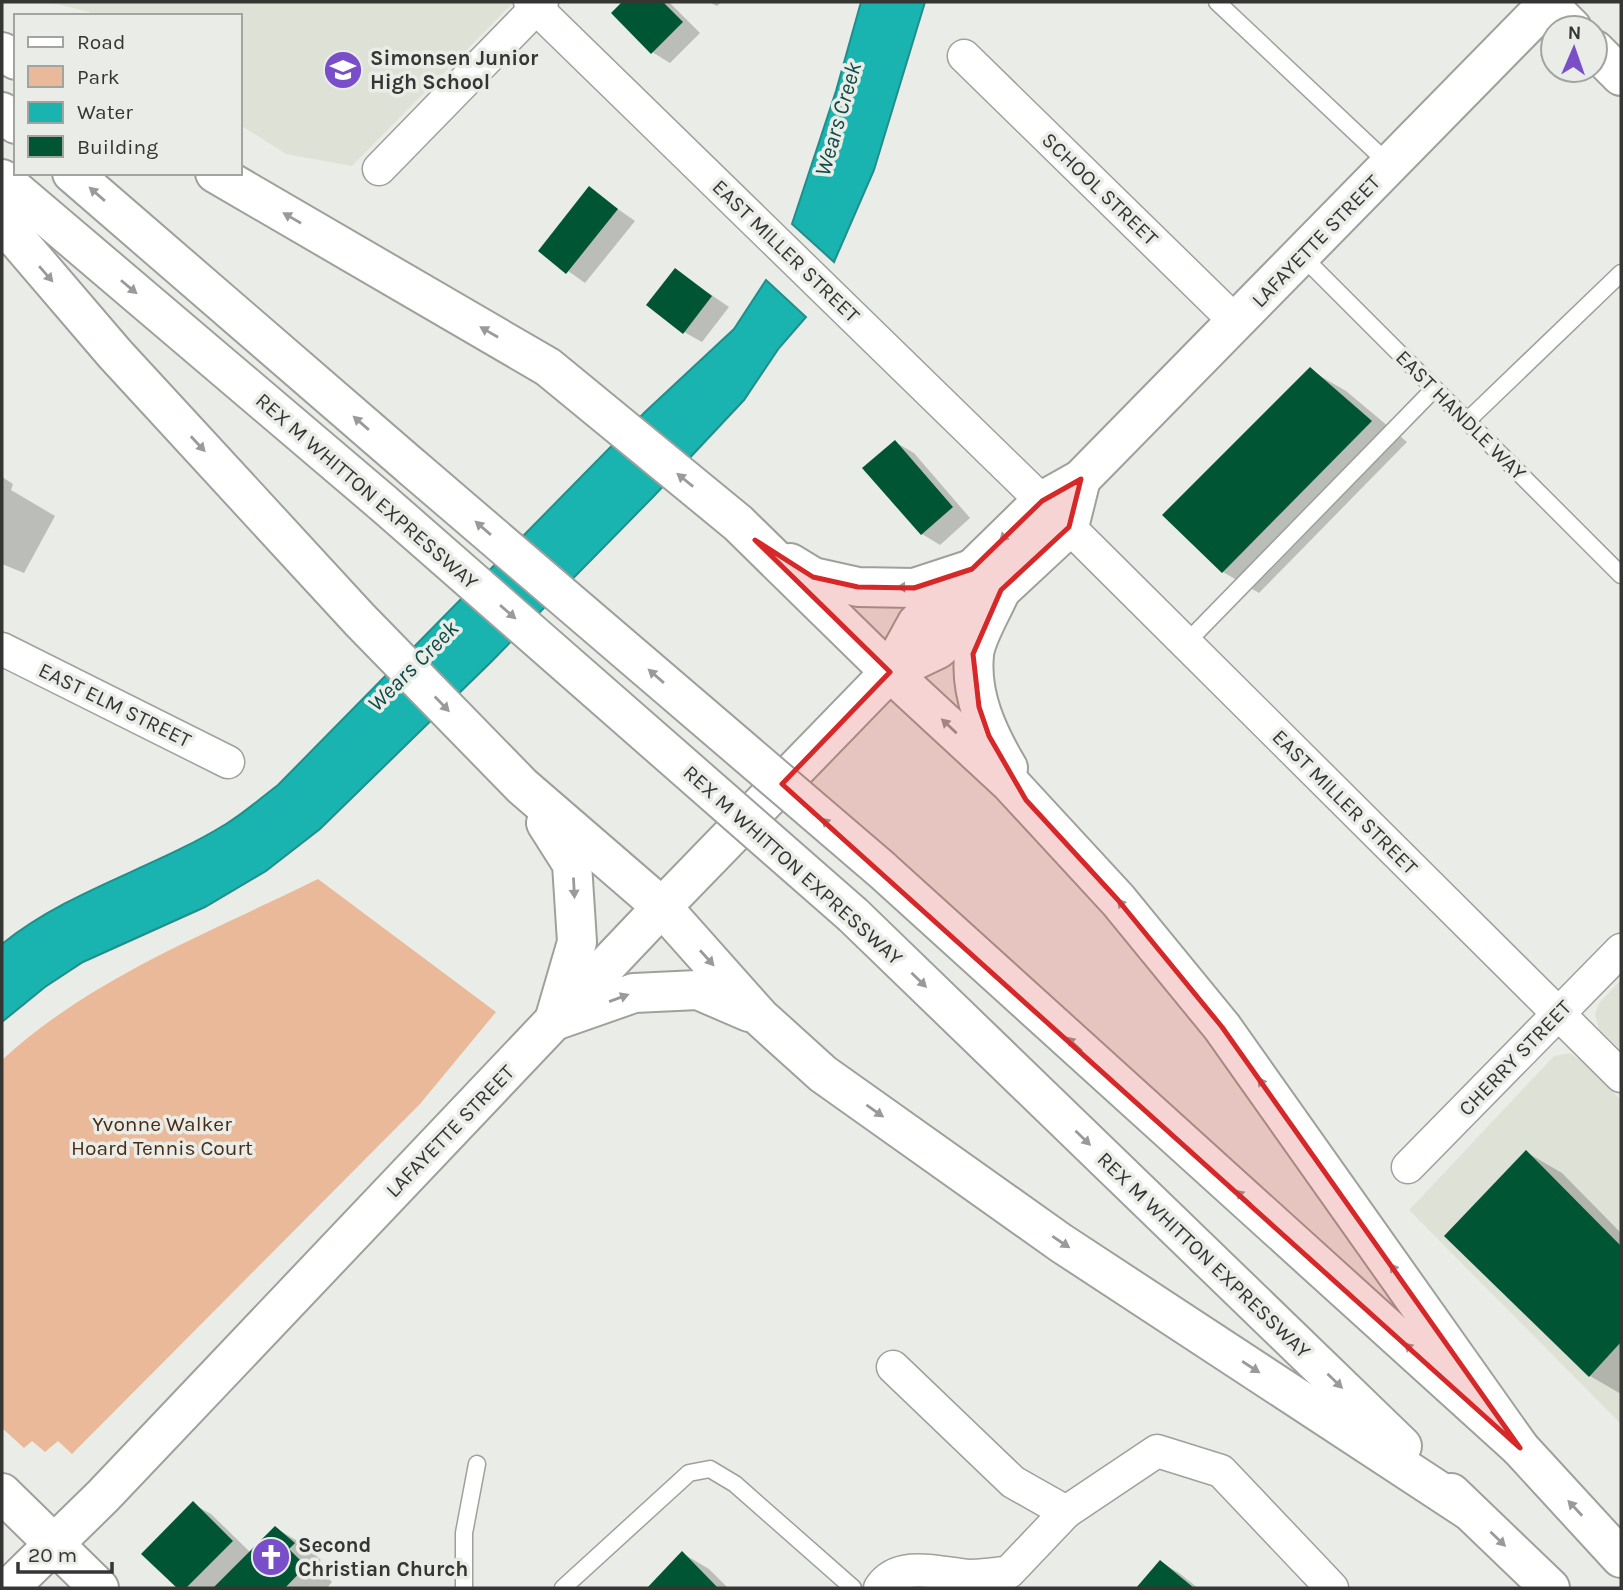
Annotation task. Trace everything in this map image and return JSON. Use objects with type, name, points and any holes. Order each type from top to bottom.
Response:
[{"type":"main road","name":"LAFAYETTE STREET","points":[[987,580],[1042,501],[1081,479],[1390,164],[1554,9]]},
{"type":"main road","points":[[74,175],[881,869],[1520,1448],[1621,1558]]},
{"type":"main road","points":[[218,175],[548,367],[747,531],[813,577],[858,587],[914,588],[987,580],[974,654],[979,707],[989,736],[1026,800]]},
{"type":"main road","name":"REX M WHITTON EXPRESSWAY","points":[[2,180],[383,503],[853,915],[1550,1588]]},
{"type":"main road","points":[[2,222],[115,354],[360,620],[522,786],[662,908],[760,1017],[823,1074],[1061,1243],[1468,1510]]},
{"type":"main road","points":[[1069,527],[1081,479]]},
{"type":"main road","name":"LAFAYETTE STREET","points":[[9,1588],[112,1487],[890,672],[917,623],[1069,527]]},
{"type":"main road","points":[[747,531],[890,672],[1026,800],[1118,900],[1223,1027],[1520,1448]]},
{"type":"main road","points":[[522,786],[572,864],[577,942],[554,1021]]},
{"type":"main road","points":[[554,1021],[634,993],[698,990],[760,1017]]},
{"type":"main road","points":[[2,1493],[99,1588]]},
{"type":"street","points":[[379,169],[536,4]]},
{"type":"street","name":"EAST MILLER STREET","points":[[536,4],[1042,501]]},
{"type":"street","name":"SCHOOL STREET","points":[[964,56],[1236,322]]},
{"type":"street","name":"EAST MILLER STREET","points":[[1069,527],[1621,1076]]},
{"type":"street","name":"EAST ELM STREET","points":[[2,649],[228,762]]},
{"type":"street","name":"CHERRY STREET","points":[[1408,1167],[1621,950]]},
{"type":"street","points":[[892,1367],[1013,1482],[1066,1511]]},
{"type":"street","points":[[880,1588],[885,1581],[921,1568],[971,1576],[1009,1573],[1066,1511],[1157,1451],[1221,1471],[1332,1588]]},
{"type":"lane","points":[[1217,2],[1390,164]]},
{"type":"lane","name":"EAST HANDLE WAY","points":[[1301,255],[1621,575]]},
{"type":"lane","points":[[1466,421],[1621,272]]},
{"type":"lane","points":[[1186,643],[1434,389]]},
{"type":"lane","points":[[464,1588],[464,1533],[477,1464]]},
{"type":"lane","points":[[563,1588],[689,1473],[710,1469],[735,1484],[853,1588]]},
{"type":"highlighted area","points":[[1081,479],[1069,527],[1001,590],[973,654],[979,707],[989,736],[1026,800],[1118,900],[1222,1027],[1520,1448],[782,784],[890,672],[755,540],[813,577],[858,587],[914,588],[972,569],[1042,501]]},
{"type":"shaded area","name":"Simonsen Junior High School","points":[[49,2],[514,2],[352,166],[286,154],[242,126],[242,14],[89,12]]},
{"type":"shaded area","points":[[1621,980],[1621,1050],[1599,1029],[1595,1014],[1599,1003]]},
{"type":"shaded area","points":[[1570,1053],[1584,1063],[1621,1100],[1621,1424],[1409,1210],[1554,1056]]},
{"type":"green space","name":"Yvonne Walker Hoard Tennis Court","points":[[318,879],[496,1012],[420,1104],[72,1454],[58,1441],[45,1452],[32,1441],[24,1448],[2,1428],[2,1060],[74,1004],[113,980]]},
{"type":"water","name":"Wears Creek","points":[[861,2],[925,2],[874,170],[834,262],[792,224],[836,91]]},
{"type":"water","name":"Wears Creek","points":[[766,280],[806,317],[779,348],[744,400],[491,662],[320,829],[266,871],[205,907],[83,962],[45,987],[2,1022],[2,944],[28,925],[83,894],[170,854],[226,824],[278,785],[645,412],[734,329]]},
{"type":"building","points":[[622,2],[663,2],[683,22],[651,54],[611,13]]},
{"type":"building","points":[[589,186],[618,209],[566,274],[538,251]]},
{"type":"building","points":[[675,268],[712,296],[683,334],[646,305]]},
{"type":"building","points":[[1310,367],[1372,421],[1222,573],[1162,515]]},
{"type":"building","points":[[895,440],[953,507],[921,535],[862,468]]},
{"type":"building","points":[[1526,1150],[1621,1246],[1621,1342],[1589,1377],[1444,1236]]},
{"type":"building","points":[[193,1501],[233,1541],[186,1588],[177,1588],[141,1554]]},
{"type":"building","name":"Second Christian Church","points":[[275,1526],[295,1543],[289,1549],[306,1566],[285,1588],[213,1588]]},
{"type":"building","points":[[682,1551],[718,1588],[647,1588]]},
{"type":"building","points":[[1160,1560],[1194,1588],[1136,1588]]},
{"type":"place","name":"Simonsen Junior High School","points":[[343,70]]},
{"type":"place","name":"Second Christian Church","points":[[271,1557]]}]
